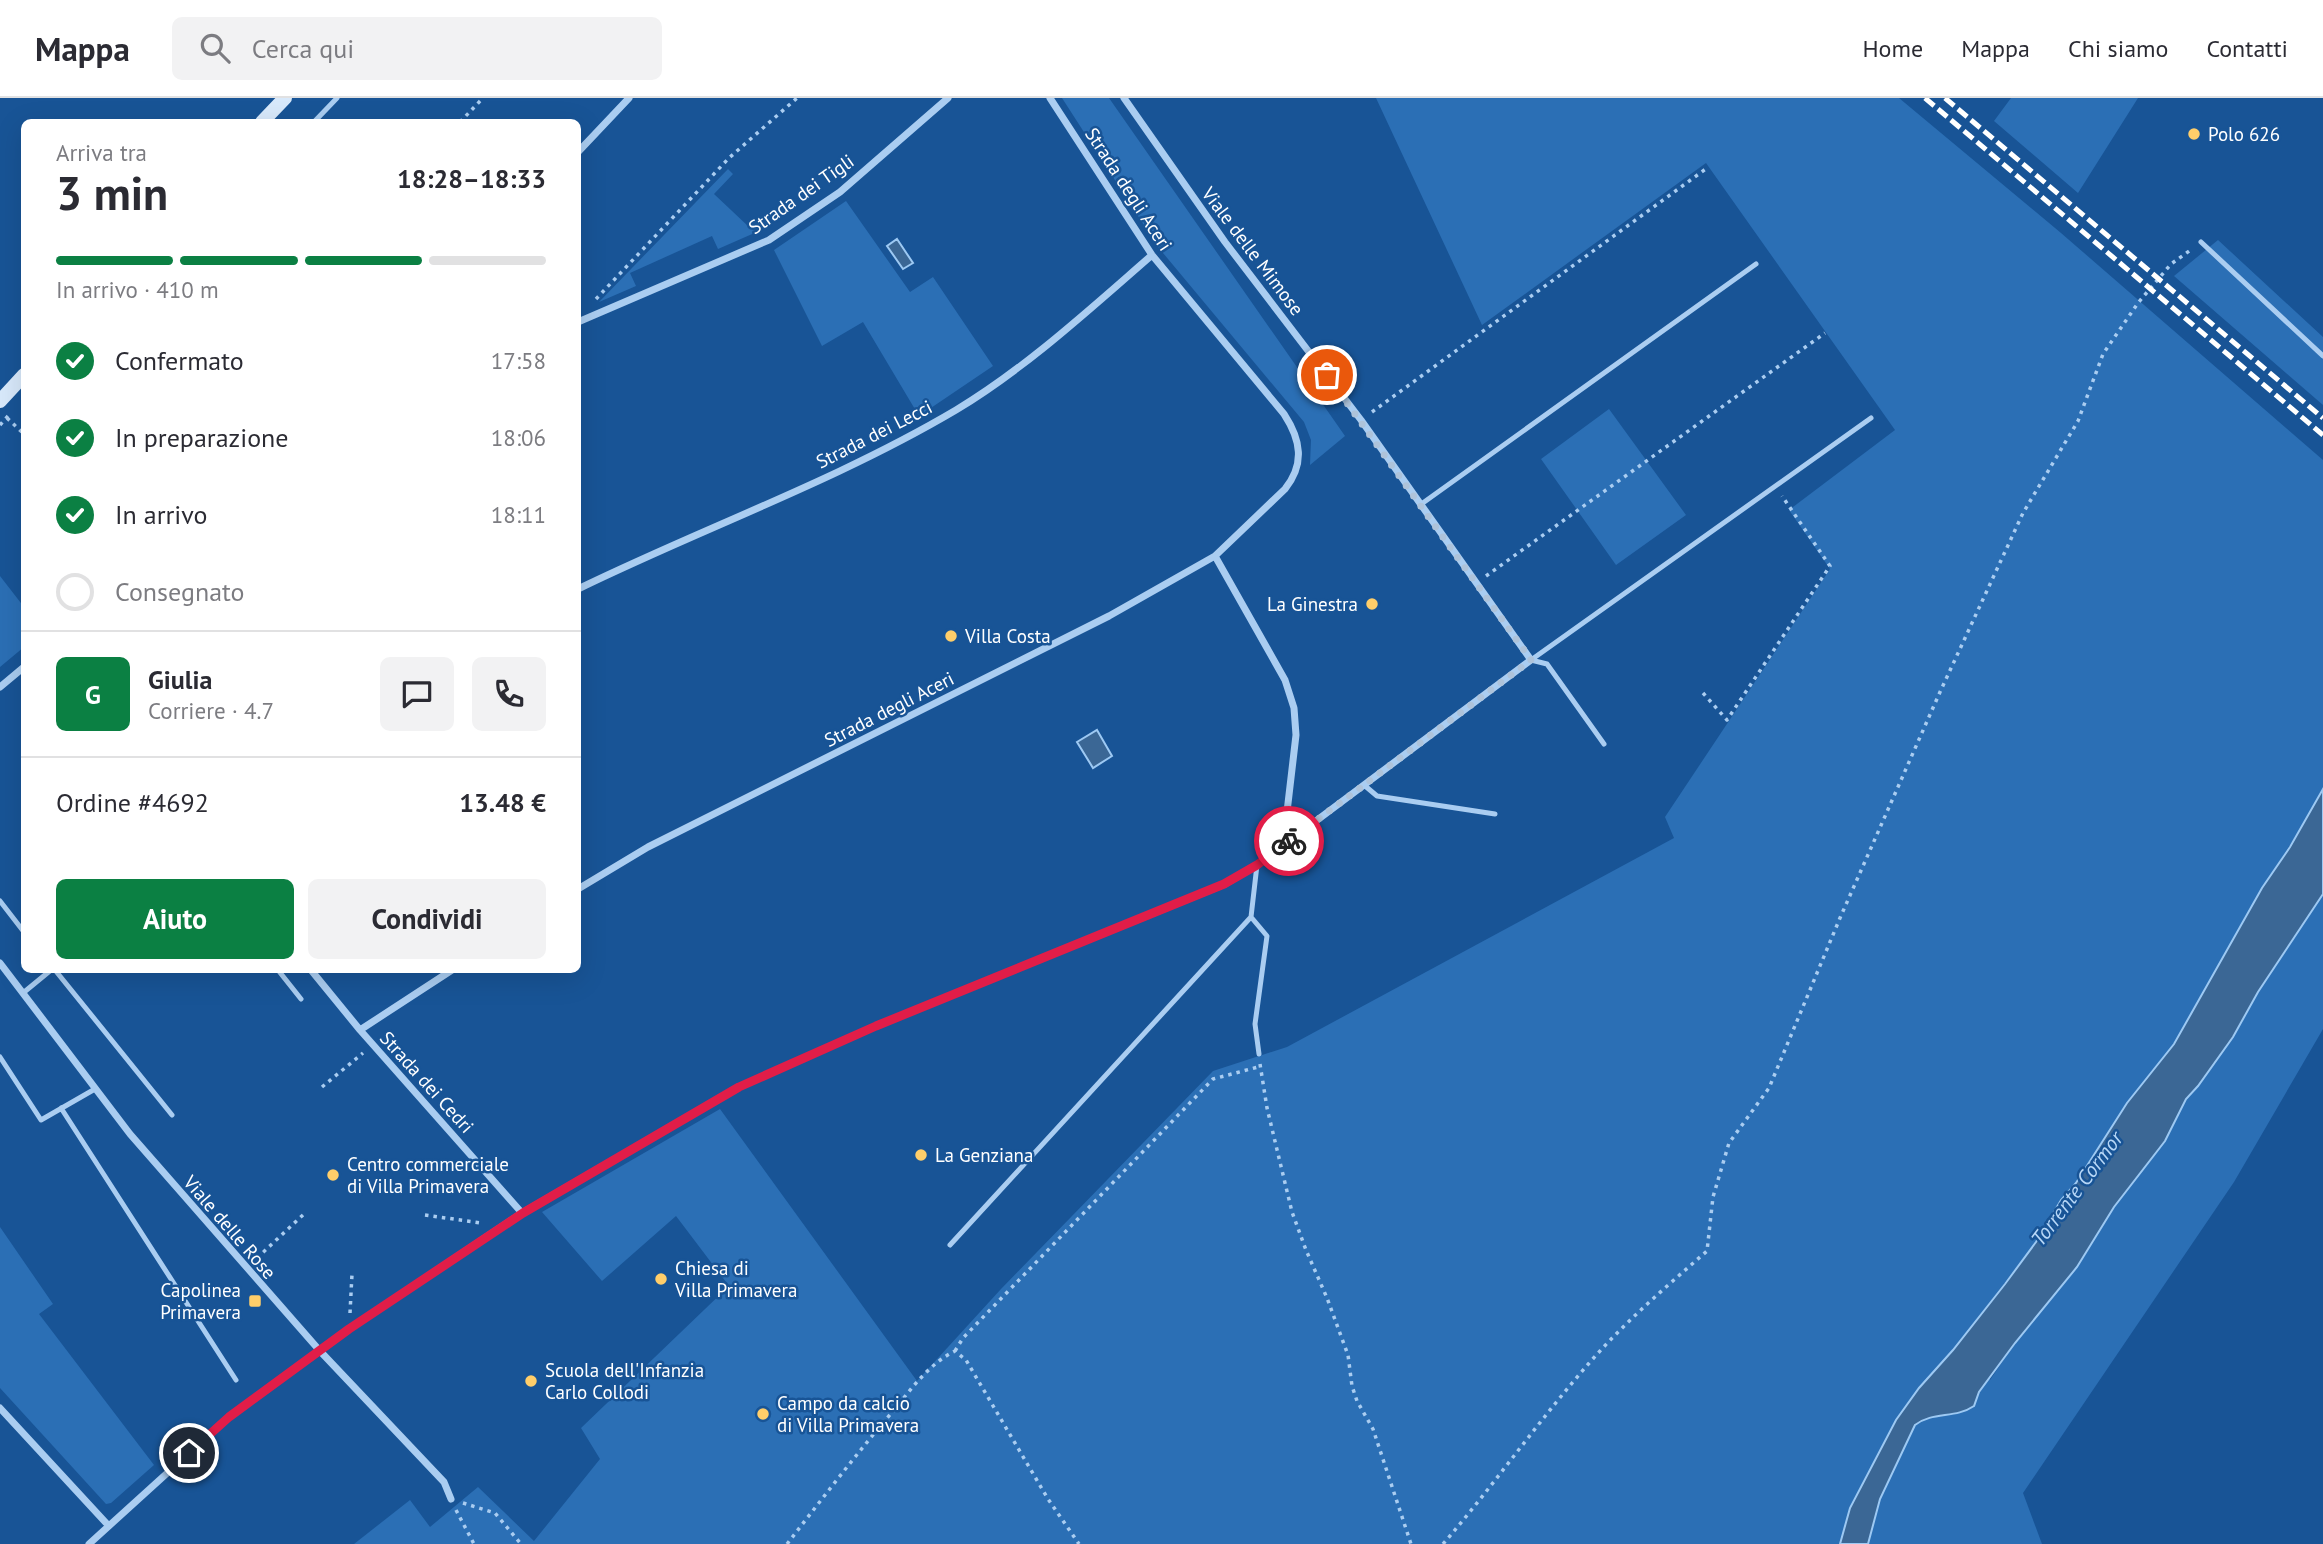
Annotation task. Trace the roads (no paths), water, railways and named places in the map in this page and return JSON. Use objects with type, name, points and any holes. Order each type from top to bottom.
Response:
[{"type":"street","points":[[265,119],[285,98]]},
{"type":"street","points":[[581,149],[629,98]]},
{"type":"street","name":"Strada dei Tigli","points":[[581,321],[769,240],[840,192],[948,98]]},
{"type":"street","name":"Strada degli Aceri","points":[[581,887],[648,847],[1109,616],[1215,556],[1294,478],[1300,461],[1294,428],[1152,256],[1051,98]]},
{"type":"street","name":"Viale delle Mimose","points":[[1124,98],[1225,242],[1361,420],[1531,660]]},
{"type":"street","name":"Strada dei Lecci","points":[[581,588],[889,447],[958,409],[1031,356],[1152,256]]},
{"type":"street","points":[[0,401],[21,378]]},
{"type":"street","points":[[1215,556],[1285,680],[1294,708],[1296,735],[1285,829],[1288,841]]},
{"type":"street","points":[[89,1544],[229,1417],[349,1329],[523,1213],[739,1087],[876,1026],[1224,884],[1257,865],[1531,660]]},
{"type":"street","points":[[0,687],[21,670]]},
{"type":"street","name":"Viale delle Rose","points":[[0,963],[130,1135],[245,1269],[444,1482],[451,1499]]},
{"type":"street","name":"Strada dei Cedri","points":[[313,973],[360,1030],[523,1213]]},
{"type":"street","points":[[360,1030],[447,973]]},
{"type":"street","points":[[0,1408],[108,1525]]},
{"type":"lane","points":[[317,119],[337,98]]},
{"type":"lane","points":[[2201,242],[2323,356]]},
{"type":"lane","points":[[1420,505],[1756,264]]},
{"type":"lane","points":[[1531,660],[1871,418]]},
{"type":"lane","points":[[1531,660],[1547,664],[1604,744]]},
{"type":"lane","points":[[1364,785],[1377,796],[1495,814]]},
{"type":"lane","points":[[950,1245],[1251,917],[1257,865]]},
{"type":"lane","points":[[0,901],[21,928]]},
{"type":"lane","points":[[1251,917],[1267,936],[1255,1024],[1259,1054]]},
{"type":"lane","points":[[23,993],[49,973]]},
{"type":"lane","points":[[55,973],[172,1115]]},
{"type":"lane","points":[[280,973],[301,999]]},
{"type":"lane","points":[[0,1057],[41,1119],[95,1088]]},
{"type":"lane","points":[[61,1108],[236,1380]]},
{"type":"water","points":[[897,239],[913,263],[903,269],[887,246]]},
{"type":"water","points":[[1097,730],[1112,756],[1093,768],[1077,742]]},
{"type":"water","name":"Torrente Cormor","points":[[2323,789],[2323,894],[2258,992],[2233,1037],[2186,1099],[2165,1141],[2114,1207],[2077,1267],[2015,1343],[1979,1392],[1974,1406],[1929,1418],[1915,1425],[1880,1499],[1868,1544],[1840,1544],[1850,1508],[1896,1420],[2005,1284],[2036,1242],[2061,1200],[2076,1183],[2127,1103],[2174,1044],[2262,888],[2290,847]]},
{"type":"railway","points":[[1925,98],[2323,435]]},
{"type":"railway","points":[[1945,98],[2323,418]]},
{"type":"place","name":"Polo 626","points":[[2194,134]]},
{"type":"place","name":"La Ginestra","points":[[1372,604]]},
{"type":"place","name":"Villa Costa","points":[[951,636]]},
{"type":"place","name":"La Genziana","points":[[921,1155]]},
{"type":"place","name":"Centro commerciale di Villa Primavera","points":[[333,1175]]},
{"type":"place","name":"Chiesa di Villa Primavera","points":[[661,1279]]},
{"type":"place","name":"Capolinea Primavera","points":[[255,1301]]},
{"type":"place","name":"Scuola dell'Infanzia Carlo Collodi","points":[[531,1381]]},
{"type":"place","name":"Campo da calcio di Villa Primavera","points":[[763,1414]]}]
